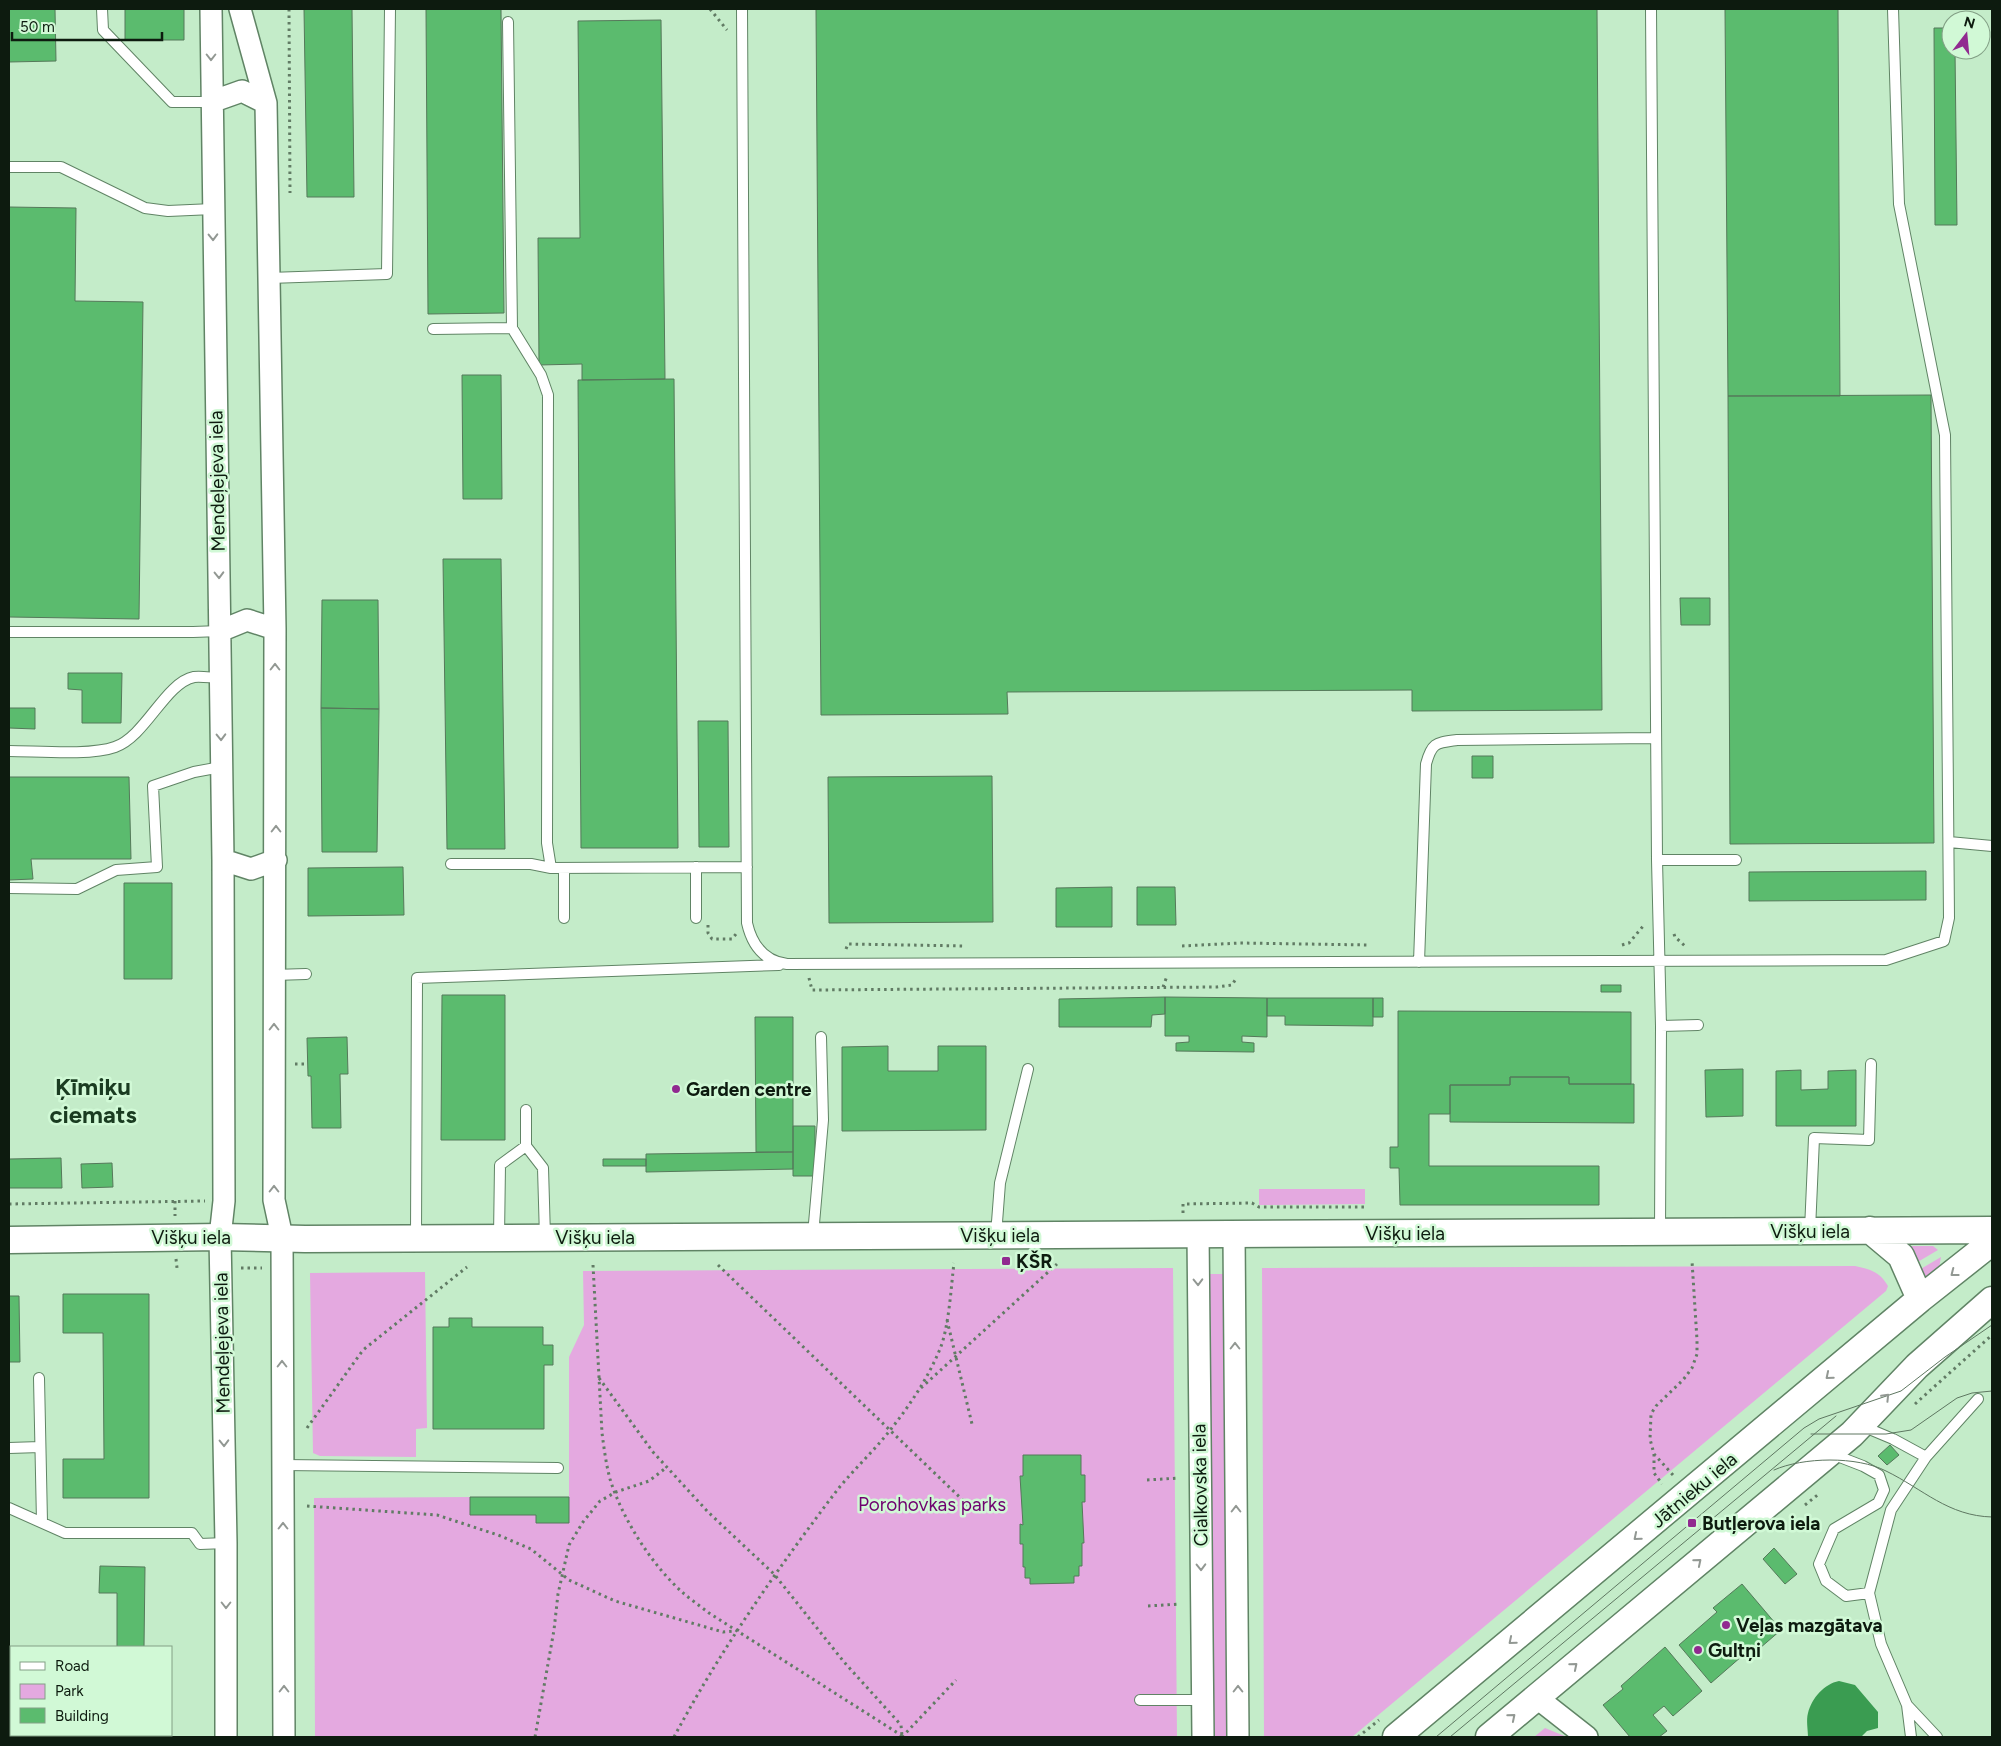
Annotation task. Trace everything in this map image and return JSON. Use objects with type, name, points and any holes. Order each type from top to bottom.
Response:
[{"type":"street","name":"Mendeļejeva iela","points":[[211,9],[223,860],[224,1201],[220,1237],[226,1544],[226,1737]]},
{"type":"street","points":[[240,9],[266,103],[275,629],[274,1200],[282,1237],[284,1737]]},
{"type":"street","points":[[211,102],[242,92],[266,103]]},
{"type":"street","points":[[220,630],[247,620],[275,629]]},
{"type":"street","points":[[223,860],[250,869],[276,860]]},
{"type":"street","points":[[1870,1230],[1901,1256],[1920,1299]]},
{"type":"street","name":"Višķu iela","points":[[9,1240],[220,1237],[416,1238],[1992,1230]]},
{"type":"street","name":"Cialkovska iela","points":[[1198,1233],[1203,1737]]},
{"type":"street","name":"Cialkovska iela","points":[[1234,1234],[1238,1737]]},
{"type":"street","name":"Jātnieku iela","points":[[1396,1737],[1920,1299],[1992,1242]]},
{"type":"street","points":[[1489,1737],[1829,1453],[1860,1425],[1916,1366],[1992,1300]]},
{"type":"street","points":[[1536,1697],[1587,1737]]},
{"type":"lane","points":[[102,9],[102,30],[172,102],[211,102]]},
{"type":"lane","points":[[269,278],[387,274],[390,9]]},
{"type":"lane","points":[[742,9],[747,923],[750,936],[763,954],[779,963],[787,964]]},
{"type":"lane","points":[[1652,9],[1657,860],[1661,1026],[1660,1232]]},
{"type":"lane","points":[[416,1238],[418,978],[787,964],[1886,960],[1944,941],[1950,918],[1945,436],[1899,204],[1893,9]]},
{"type":"lane","points":[[508,22],[512,328],[540,375],[548,395],[547,843],[551,868]]},
{"type":"lane","points":[[9,167],[61,167],[145,208],[168,211],[213,209]]},
{"type":"lane","points":[[433,329],[512,328]]},
{"type":"lane","points":[[9,632],[193,632],[220,630]]},
{"type":"lane","points":[[9,751],[86,752],[116,747],[131,737],[148,720],[172,689],[193,677],[220,678]]},
{"type":"lane","points":[[1420,962],[1426,764],[1430,750],[1436,743],[1457,740],[1656,738]]},
{"type":"lane","points":[[9,888],[77,889],[116,870],[157,867],[153,786],[194,772],[222,767]]},
{"type":"lane","points":[[1949,842],[1992,846]]},
{"type":"lane","points":[[1657,860],[1736,860]]},
{"type":"lane","points":[[451,864],[531,864],[551,868],[747,867]]},
{"type":"lane","points":[[564,868],[564,918]]},
{"type":"lane","points":[[696,868],[696,918]]},
{"type":"lane","points":[[274,975],[306,974]]},
{"type":"lane","points":[[1661,1026],[1698,1025]]},
{"type":"lane","points":[[813,1236],[823,1120],[821,1037]]},
{"type":"lane","points":[[1810,1230],[1814,1138],[1869,1140],[1871,1064]]},
{"type":"lane","points":[[996,1235],[1000,1182],[1028,1069]]},
{"type":"lane","points":[[526,1110],[526,1146],[543,1168],[545,1237]]},
{"type":"lane","points":[[498,1237],[500,1165],[526,1146]]},
{"type":"lane","points":[[39,1378],[42,1522]]},
{"type":"lane","points":[[1911,1737],[1907,1705],[1881,1644],[1868,1593],[1891,1510],[1926,1457],[1978,1399]]},
{"type":"lane","points":[[1860,1425],[1893,1439],[1926,1457]]},
{"type":"lane","points":[[9,1448],[40,1447]]},
{"type":"lane","points":[[1829,1453],[1863,1466],[1879,1475],[1884,1490],[1878,1503],[1834,1529],[1819,1564],[1826,1581],[1846,1596],[1868,1593]]},
{"type":"lane","points":[[283,1465],[558,1468]]},
{"type":"lane","points":[[9,1508],[65,1533],[192,1533],[200,1544],[226,1544]]},
{"type":"lane","points":[[1140,1700],[1203,1700]]},
{"type":"lane","points":[[1907,1705],[1937,1737]]},
{"type":"path","points":[[1618,945],[1629,942],[1643,925],[1658,922],[1672,925],[1675,938],[1686,947],[1692,960]]},
{"type":"path","points":[[708,923],[708,933],[712,939],[732,939],[736,925]]},
{"type":"path","points":[[734,936],[740,943]]},
{"type":"path","points":[[1176,946],[1240,943],[1380,945]]},
{"type":"path","points":[[840,964],[848,944],[967,946]]},
{"type":"path","points":[[1163,987],[1169,972]]},
{"type":"path","points":[[808,973],[812,990],[1217,987],[1232,985],[1239,973],[1231,973]]},
{"type":"path","points":[[292,1064],[304,1064]]},
{"type":"path","points":[[9,1204],[211,1201]]},
{"type":"path","points":[[175,1202],[176,1221]]},
{"type":"path","points":[[1183,1204],[1252,1203],[1260,1206],[1366,1207]]},
{"type":"path","points":[[1662,1484],[1654,1473],[1654,1454],[1650,1439],[1651,1414],[1656,1406],[1683,1380],[1692,1368],[1696,1354],[1697,1340],[1692,1261]]},
{"type":"path","points":[[674,1737],[736,1631],[774,1574],[840,1486],[891,1430],[919,1390],[940,1348],[954,1263]]},
{"type":"path","points":[[919,1390],[1057,1264]]},
{"type":"path","points":[[593,1265],[605,1458],[626,1518],[650,1556],[681,1591],[709,1613],[903,1737]]},
{"type":"path","points":[[718,1265],[971,1508]]},
{"type":"path","points":[[307,1428],[363,1350],[467,1267]]},
{"type":"path","points":[[233,1268],[269,1268]]},
{"type":"path","points":[[946,1317],[972,1424]]},
{"type":"path","points":[[599,1378],[653,1452],[708,1512],[774,1574],[844,1662],[901,1725],[903,1737]]},
{"type":"path","points":[[1654,1454],[1673,1475]]},
{"type":"path","points":[[534,1737],[554,1630],[562,1573],[569,1545],[583,1522],[600,1501],[616,1492],[649,1482],[667,1467]]},
{"type":"path","points":[[1147,1480],[1179,1478]]},
{"type":"path","points":[[307,1506],[437,1515],[498,1535],[531,1549],[569,1580],[615,1601],[723,1632],[736,1631]]},
{"type":"path","points":[[1148,1606],[1180,1604]]},
{"type":"path","points":[[903,1737],[956,1680]]},
{"type":"green space","points":[[1259,1189],[1365,1189],[1365,1204],[1259,1205]]},
{"type":"green space","points":[[1910,1246],[1933,1246],[1938,1250],[1916,1263]]},
{"type":"green space","points":[[1941,1257],[1939,1268],[1923,1279],[1919,1270]]},
{"type":"green space","points":[[1855,1266],[1878,1274],[1888,1286],[1886,1291],[1352,1737],[1264,1737],[1262,1268]]},
{"type":"green space","name":"Porohovkas parks","points":[[1173,1268],[1177,1737],[315,1737],[314,1498],[470,1497],[470,1514],[536,1515],[536,1523],[569,1523],[569,1357],[584,1325],[583,1271]]},
{"type":"green space","points":[[425,1272],[427,1428],[416,1429],[416,1457],[320,1456],[313,1453],[310,1273]]},
{"type":"green space","points":[[1208,1274],[1225,1274],[1228,1737],[1211,1737]]},
{"type":"green space","points":[[1545,1728],[1567,1737],[1534,1737]]},
{"type":"shaded area","points":[[1839,1681],[1855,1685],[1878,1712],[1878,1728],[1867,1731],[1861,1737],[1808,1737],[1807,1716],[1812,1702],[1824,1688]]},
{"type":"building","points":[[9,9],[55,9],[56,61],[9,62]]},
{"type":"building","points":[[125,9],[184,9],[184,40],[125,40]]},
{"type":"building","points":[[304,9],[352,9],[354,197],[307,197]]},
{"type":"building","points":[[426,9],[501,9],[504,313],[428,314]]},
{"type":"building","points":[[816,9],[1597,9],[1602,710],[1412,711],[1412,690],[1007,692],[1008,714],[821,715]]},
{"type":"building","points":[[1725,9],[1838,9],[1840,396],[1728,396]]},
{"type":"building","points":[[661,20],[665,379],[582,380],[582,364],[539,365],[538,238],[580,238],[578,21]]},
{"type":"building","points":[[1934,28],[1941,28],[1941,60],[1955,60],[1957,225],[1935,225]]},
{"type":"building","points":[[9,207],[76,208],[75,301],[143,302],[139,619],[9,617]]},
{"type":"building","points":[[462,375],[501,375],[502,499],[463,499]]},
{"type":"building","points":[[674,379],[678,848],[581,848],[578,380]]},
{"type":"building","points":[[1931,395],[1934,843],[1730,844],[1728,396]]},
{"type":"building","points":[[443,559],[501,559],[505,849],[447,849]]},
{"type":"building","points":[[1680,598],[1710,598],[1710,625],[1681,625]]},
{"type":"building","points":[[322,600],[378,600],[379,709],[321,708]]},
{"type":"building","points":[[68,673],[122,673],[121,723],[82,723],[82,690],[68,689]]},
{"type":"building","points":[[9,708],[35,708],[35,729],[9,728]]},
{"type":"building","points":[[321,708],[379,709],[377,852],[322,852]]},
{"type":"building","points":[[698,721],[728,721],[729,847],[699,847]]},
{"type":"building","points":[[1472,756],[1493,756],[1493,778],[1472,778]]},
{"type":"building","points":[[992,776],[993,922],[829,923],[828,777]]},
{"type":"building","points":[[9,777],[129,777],[131,859],[31,859],[33,879],[9,880]]},
{"type":"building","points":[[403,867],[404,915],[308,916],[308,868]]},
{"type":"building","points":[[1926,871],[1926,900],[1749,901],[1749,872]]},
{"type":"building","points":[[124,883],[172,883],[172,979],[124,979]]},
{"type":"building","points":[[1112,887],[1112,927],[1056,927],[1056,888]]},
{"type":"building","points":[[1137,887],[1175,887],[1176,925],[1137,925]]},
{"type":"building","points":[[1601,985],[1621,985],[1621,992],[1601,992]]},
{"type":"building","points":[[442,995],[505,995],[505,1140],[441,1140]]},
{"type":"building","points":[[1165,997],[1267,998],[1267,1037],[1242,1036],[1242,1042],[1254,1043],[1254,1052],[1176,1051],[1176,1043],[1189,1042],[1189,1036],[1165,1036]]},
{"type":"building","points":[[1165,997],[1165,1014],[1152,1015],[1151,1027],[1059,1027],[1059,999]]},
{"type":"building","points":[[1267,998],[1373,998],[1373,1026],[1285,1025],[1285,1016],[1267,1016]]},
{"type":"building","points":[[1373,998],[1383,998],[1383,1017],[1373,1017]]},
{"type":"building","points":[[1398,1011],[1631,1012],[1631,1084],[1569,1084],[1569,1077],[1510,1077],[1510,1085],[1450,1085],[1450,1114],[1429,1114],[1429,1166],[1599,1166],[1599,1205],[1400,1205],[1399,1168],[1390,1168],[1390,1147],[1398,1147]]},
{"type":"building","points":[[755,1017],[793,1017],[793,1152],[756,1152]]},
{"type":"building","points":[[347,1037],[348,1074],[340,1074],[341,1128],[312,1128],[311,1076],[308,1076],[307,1038]]},
{"type":"building","points":[[888,1046],[888,1071],[938,1071],[938,1046],[986,1046],[986,1130],[842,1131],[842,1047]]},
{"type":"building","points":[[1743,1069],[1743,1116],[1706,1117],[1705,1070]]},
{"type":"building","points":[[1801,1070],[1801,1090],[1828,1089],[1828,1071],[1856,1070],[1856,1126],[1776,1126],[1776,1071]]},
{"type":"building","points":[[1510,1077],[1569,1077],[1569,1084],[1634,1084],[1634,1123],[1450,1122],[1450,1085],[1510,1085]]},
{"type":"building","points":[[793,1126],[815,1126],[815,1176],[793,1176]]},
{"type":"building","points":[[793,1152],[793,1169],[646,1172],[646,1154]]},
{"type":"building","points":[[61,1158],[62,1188],[9,1188],[9,1159]]},
{"type":"building","points":[[603,1159],[646,1159],[646,1166],[603,1166]]},
{"type":"building","points":[[112,1163],[113,1187],[82,1188],[81,1164]]},
{"type":"building","points":[[63,1294],[149,1294],[149,1498],[63,1498],[63,1459],[104,1459],[103,1333],[63,1333]]},
{"type":"building","points":[[9,1296],[19,1296],[20,1362],[9,1362]]},
{"type":"building","points":[[449,1318],[472,1318],[472,1327],[543,1327],[543,1345],[553,1345],[553,1365],[544,1365],[544,1429],[433,1429],[433,1327],[449,1327]]},
{"type":"building","points":[[1890,1445],[1899,1455],[1887,1465],[1878,1456]]},
{"type":"building","points":[[1023,1455],[1081,1455],[1081,1475],[1085,1475],[1085,1502],[1082,1502],[1084,1543],[1082,1543],[1082,1566],[1079,1566],[1079,1576],[1074,1576],[1074,1583],[1030,1584],[1030,1578],[1025,1578],[1023,1544],[1020,1544],[1020,1524],[1023,1525],[1020,1476],[1023,1476]]},
{"type":"building","points":[[470,1497],[569,1497],[569,1523],[536,1523],[536,1515],[470,1515]]},
{"type":"building","points":[[1774,1548],[1797,1574],[1785,1584],[1763,1559]]},
{"type":"building","points":[[100,1566],[145,1567],[144,1646],[117,1646],[117,1593],[99,1593]]},
{"type":"building","points":[[1742,1584],[1781,1630],[1753,1654],[1749,1650],[1711,1683],[1679,1645],[1717,1612],[1713,1608]]},
{"type":"building","points":[[1665,1647],[1702,1691],[1673,1716],[1664,1706],[1653,1715],[1667,1731],[1659,1737],[1630,1737],[1603,1705],[1623,1689],[1621,1686]]},
{"type":"building","points":[[9,1709],[10,1736],[151,1736],[151,1737],[9,1737]]},
{"type":"tram line","points":[[1436,1737],[1804,1428],[1819,1419],[1901,1391],[1945,1357],[1992,1325]]},
{"type":"tram line","points":[[1811,1434],[1886,1434],[1911,1430],[1957,1398],[1972,1393],[1992,1391]]},
{"type":"tram line","points":[[1450,1737],[1836,1416]]},
{"type":"tram line","points":[[1774,1470],[1800,1463],[1830,1460],[1874,1466],[1949,1507],[1962,1512],[1992,1517]]},
{"type":"place","name":"Garden centre","points":[[676,1089]]},
{"type":"place","name":"ĶŠR","points":[[1006,1261]]},
{"type":"place","name":"Butļerova iela","points":[[1692,1523]]},
{"type":"place","name":"Veļas mazgātava","points":[[1726,1625]]},
{"type":"place","name":"Gultņi","points":[[1698,1650]]},
{"type":"district","name":"Ķīmiķu ciemats","points":[[93,1100]]}]
